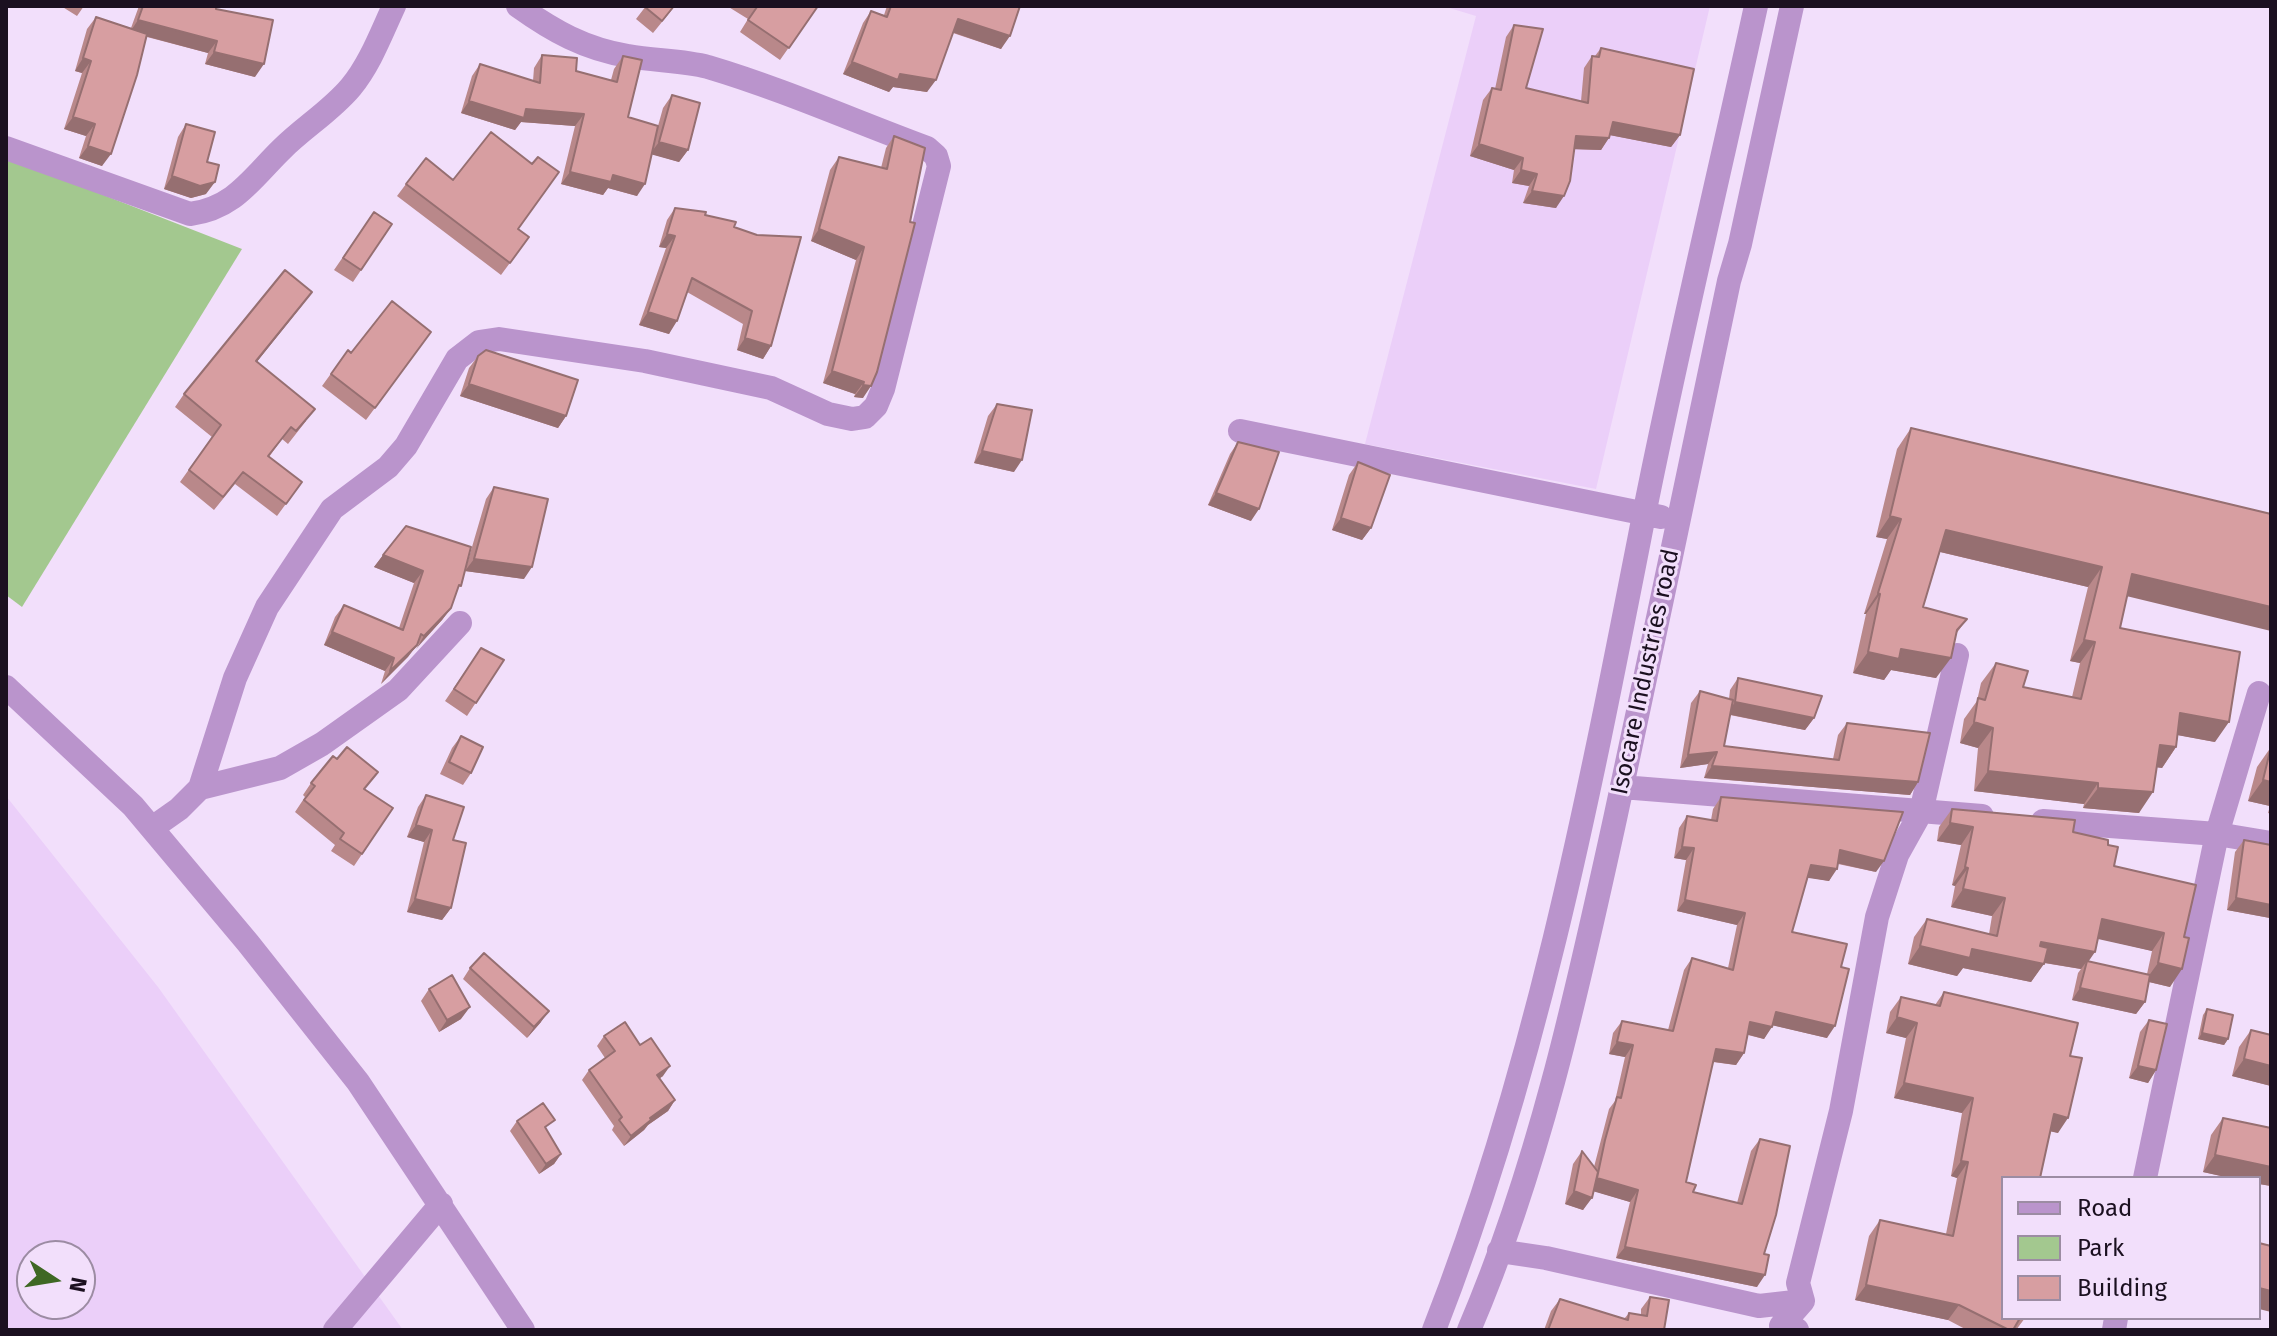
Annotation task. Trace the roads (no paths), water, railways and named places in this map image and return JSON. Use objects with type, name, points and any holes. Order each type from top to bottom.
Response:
[{"type":"street","points":[[6,148],[190,214],[212,211],[239,192],[351,86],[371,56],[394,6]]},
{"type":"street","points":[[152,828],[179,809],[200,788],[235,678],[267,607],[332,509],[388,467],[406,446],[457,359],[479,342],[499,339],[645,361],[771,388],[828,414],[852,419],[865,417],[876,406],[883,389],[939,166],[936,156],[927,148],[844,115],[705,66],[589,48],[553,31],[518,6]]},
{"type":"street","name":"Isocare Industries road","points":[[1434,1330],[1465,1252],[1502,1138],[1544,978],[1624,623],[1645,513],[1756,6]]},
{"type":"street","name":"Isocare Industries road","points":[[1469,1330],[1527,1169],[1566,1035],[1729,281],[1740,244],[1792,6]]},
{"type":"street","points":[[1240,431],[1678,520]]},
{"type":"street","points":[[200,788],[280,768],[322,744],[398,690],[460,623]]},
{"type":"street","points":[[1803,1301],[1798,1283],[1841,1111],[1877,917],[1897,855],[1921,812],[1957,655]]},
{"type":"street","points":[[6,687],[133,806],[248,943],[358,1082],[523,1330]]},
{"type":"street","points":[[2145,1176],[2217,834],[2259,693]]},
{"type":"street","points":[[1622,787],[2217,834],[2271,843]]},
{"type":"street","points":[[335,1330],[441,1204]]},
{"type":"street","points":[[1499,1251],[1546,1258],[1759,1306],[1803,1301]]},
{"type":"street","points":[[1797,1330],[1781,1326],[1803,1301]]}]
